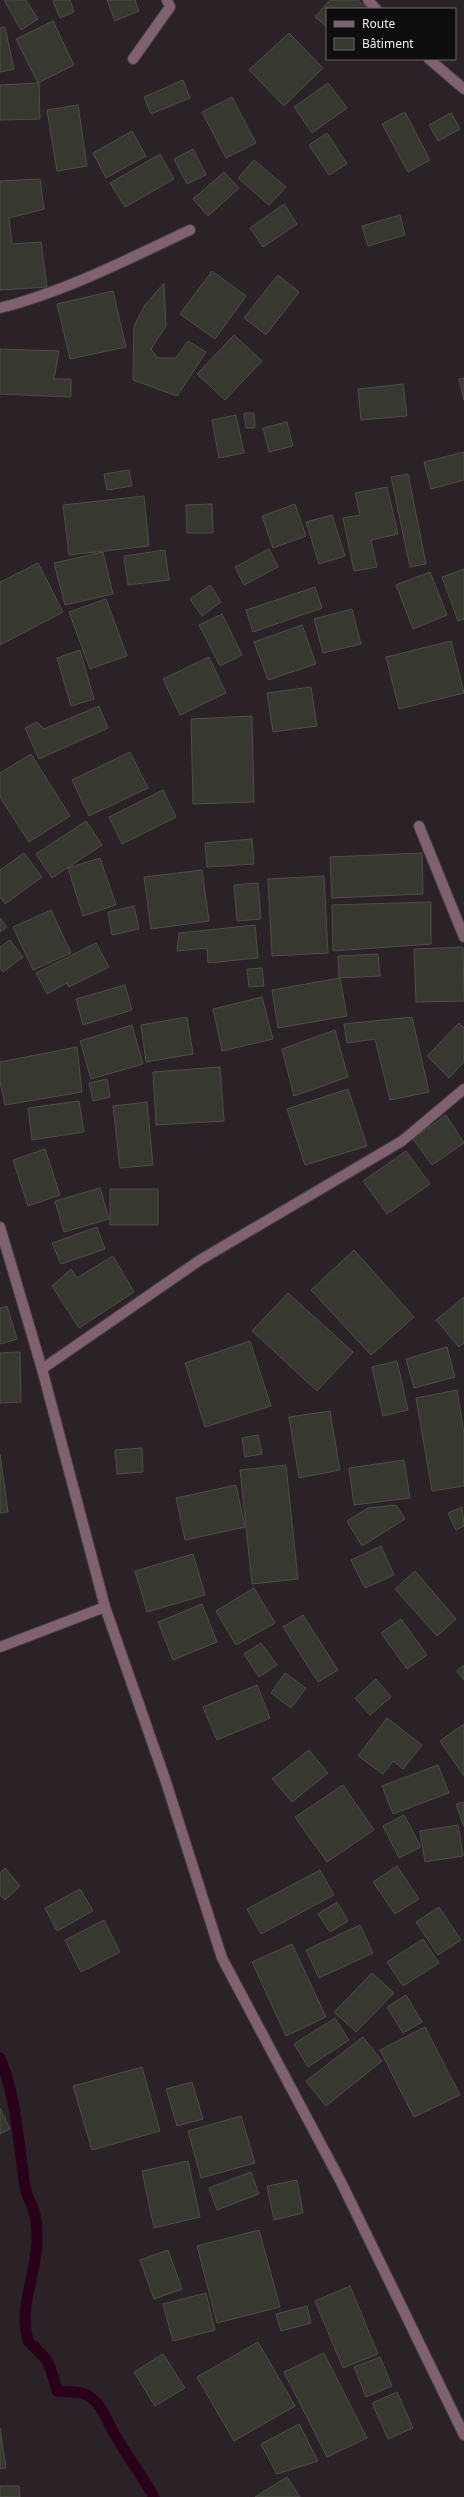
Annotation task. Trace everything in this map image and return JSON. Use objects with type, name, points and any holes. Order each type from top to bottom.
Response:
[{"type":"street","points":[[133,58],[170,7],[167,0]]},
{"type":"street","points":[[368,0],[375,8]]},
{"type":"street","points":[[430,60],[464,89]]},
{"type":"street","points":[[0,308],[30,300],[100,273],[190,230]]},
{"type":"street","points":[[418,826],[464,937]]},
{"type":"street","points":[[42,1369],[200,1260],[402,1141],[464,1089]]},
{"type":"street","points":[[0,1227],[42,1369],[106,1607],[165,1779],[222,1958],[342,2182],[464,2435]]},
{"type":"street","points":[[0,1648],[106,1607]]},
{"type":"building","points":[[4,0],[26,0],[38,19],[21,30]]},
{"type":"building","points":[[70,0],[74,12],[60,18],[53,1]]},
{"type":"building","points":[[107,0],[135,0],[139,11],[115,21]]},
{"type":"building","points":[[330,0],[358,0],[367,8],[326,8],[326,26],[315,17]]},
{"type":"building","points":[[53,21],[74,65],[38,83],[16,39]]},
{"type":"building","points":[[5,27],[14,69],[0,72],[0,28]]},
{"type":"building","points":[[289,33],[323,68],[284,106],[249,70]]},
{"type":"building","points":[[183,80],[190,98],[151,114],[144,97]]},
{"type":"building","points":[[39,83],[40,119],[0,120],[0,85]]},
{"type":"building","points":[[328,83],[347,108],[312,133],[294,107]]},
{"type":"building","points":[[232,97],[256,143],[226,158],[202,112]]},
{"type":"building","points":[[78,105],[87,166],[57,171],[47,110]]},
{"type":"building","points":[[405,112],[430,160],[408,172],[382,124]]},
{"type":"building","points":[[451,113],[460,129],[438,141],[429,125]]},
{"type":"building","points":[[132,131],[146,156],[106,178],[93,153]]},
{"type":"building","points":[[327,133],[347,164],[329,175],[309,145]]},
{"type":"building","points":[[193,149],[206,175],[187,184],[174,159]]},
{"type":"building","points":[[160,154],[174,179],[125,207],[110,183]]},
{"type":"building","points":[[254,160],[286,187],[269,205],[238,178]]},
{"type":"building","points":[[224,172],[239,188],[208,216],[193,199]]},
{"type":"building","points":[[40,179],[44,209],[9,218],[12,244],[41,242],[47,287],[0,290],[0,181]]},
{"type":"building","points":[[284,204],[297,224],[263,247],[250,228]]},
{"type":"building","points":[[400,215],[405,235],[368,246],[362,226]]},
{"type":"building","points":[[212,271],[246,296],[215,339],[180,314]]},
{"type":"building","points":[[278,275],[299,292],[266,335],[244,318]]},
{"type":"building","points":[[164,283],[166,326],[151,349],[158,358],[176,358],[188,341],[206,352],[177,396],[133,380],[134,326],[145,305]]},
{"type":"building","points":[[113,291],[126,347],[70,359],[57,304]]},
{"type":"building","points":[[234,335],[262,361],[225,400],[197,374]]},
{"type":"building","points":[[0,349],[59,351],[54,379],[71,379],[71,397],[0,394]]},
{"type":"building","points":[[464,378],[464,400],[459,379]]},
{"type":"building","points":[[403,384],[407,416],[361,420],[358,389]]},
{"type":"building","points":[[244,413],[254,413],[255,428],[246,428]]},
{"type":"building","points":[[236,415],[244,453],[219,458],[212,420]]},
{"type":"building","points":[[287,422],[293,446],[269,452],[263,428]]},
{"type":"building","points":[[464,452],[464,480],[431,489],[424,462]]},
{"type":"building","points":[[129,470],[132,486],[107,490],[104,474]]},
{"type":"building","points":[[408,474],[426,564],[410,567],[391,477]]},
{"type":"building","points":[[387,487],[398,534],[371,540],[377,567],[354,571],[343,518],[360,515],[355,493]]},
{"type":"building","points":[[144,496],[149,546],[69,555],[63,505]]},
{"type":"building","points":[[212,504],[213,533],[187,533],[186,505]]},
{"type":"building","points":[[295,504],[306,536],[273,548],[262,516]]},
{"type":"building","points":[[332,515],[345,556],[319,564],[306,522]]},
{"type":"building","points":[[269,549],[278,567],[244,585],[235,567]]},
{"type":"building","points":[[165,550],[169,580],[128,585],[124,556]]},
{"type":"building","points":[[103,552],[113,594],[65,605],[54,563]]},
{"type":"building","points":[[38,563],[63,612],[0,645],[0,582]]},
{"type":"building","points":[[464,569],[464,619],[458,621],[442,577]]},
{"type":"building","points":[[430,572],[447,615],[413,629],[396,585]]},
{"type":"building","points":[[210,585],[221,602],[202,616],[190,599]]},
{"type":"building","points":[[315,587],[322,608],[253,632],[246,610]]},
{"type":"building","points":[[106,599],[127,656],[90,669],[69,612]]},
{"type":"building","points":[[352,609],[361,644],[323,653],[314,619]]},
{"type":"building","points":[[222,614],[242,655],[220,666],[199,625]]},
{"type":"building","points":[[302,625],[316,664],[268,680],[254,642]]},
{"type":"building","points":[[451,641],[464,693],[399,709],[386,657]]},
{"type":"building","points":[[80,650],[94,699],[71,706],[57,658]]},
{"type":"building","points":[[209,657],[226,693],[180,715],[163,679]]},
{"type":"building","points":[[311,687],[317,726],[273,732],[267,693]]},
{"type":"building","points":[[99,706],[108,728],[39,759],[25,728],[37,722],[44,729]]},
{"type":"building","points":[[252,716],[254,802],[193,804],[191,719]]},
{"type":"building","points":[[130,752],[148,788],[89,816],[72,780]]},
{"type":"building","points":[[31,754],[70,816],[29,842],[0,797],[0,773]]},
{"type":"building","points":[[163,790],[176,817],[122,844],[109,817]]},
{"type":"building","points":[[86,821],[102,845],[52,878],[36,854]]},
{"type":"building","points":[[252,839],[254,864],[207,867],[205,843]]},
{"type":"building","points":[[24,853],[42,877],[5,904],[0,897],[0,870]]},
{"type":"building","points":[[422,853],[423,894],[332,898],[330,857]]},
{"type":"building","points":[[100,858],[116,905],[83,916],[68,868]]},
{"type":"building","points":[[202,870],[209,921],[151,929],[144,877]]},
{"type":"building","points":[[324,876],[328,953],[272,956],[268,879]]},
{"type":"building","points":[[258,883],[261,919],[237,921],[234,885]]},
{"type":"building","points":[[431,902],[431,944],[333,951],[332,905]]},
{"type":"building","points":[[134,906],[139,929],[112,935],[108,912]]},
{"type":"building","points":[[51,910],[71,953],[33,970],[13,927]]},
{"type":"building","points":[[0,918],[7,927],[0,932]]},
{"type":"building","points":[[255,925],[258,958],[208,963],[207,948],[177,951],[179,933]]},
{"type":"building","points":[[10,940],[23,957],[3,972],[0,968],[0,947]]},
{"type":"building","points":[[96,943],[109,967],[69,987],[67,983],[47,994],[36,973]]},
{"type":"building","points":[[463,947],[464,1001],[416,1002],[414,949]]},
{"type":"building","points":[[378,954],[380,976],[339,978],[338,956]]},
{"type":"building","points":[[262,968],[264,986],[249,987],[247,969]]},
{"type":"building","points":[[340,978],[347,1016],[278,1028],[272,990]]},
{"type":"building","points":[[125,985],[132,1010],[83,1025],[76,999]]},
{"type":"building","points":[[262,997],[273,1039],[222,1051],[213,1009]]},
{"type":"building","points":[[187,1017],[193,1054],[146,1062],[141,1025]]},
{"type":"building","points":[[412,1017],[429,1092],[390,1100],[375,1039],[347,1043],[344,1024]]},
{"type":"building","points":[[459,1023],[464,1028],[464,1062],[449,1078],[427,1056]]},
{"type":"building","points":[[132,1025],[143,1064],[91,1079],[80,1041]]},
{"type":"building","points":[[335,1030],[348,1077],[294,1096],[282,1049]]},
{"type":"building","points":[[77,1047],[82,1092],[5,1105],[0,1082],[0,1062]]},
{"type":"building","points":[[220,1067],[224,1121],[156,1125],[153,1072]]},
{"type":"building","points":[[107,1079],[110,1097],[93,1101],[89,1083]]},
{"type":"building","points":[[348,1089],[367,1146],[305,1165],[287,1109]]},
{"type":"building","points":[[79,1101],[84,1132],[32,1140],[28,1108]]},
{"type":"building","points":[[147,1102],[153,1165],[120,1168],[113,1106]]},
{"type":"building","points":[[446,1115],[464,1143],[432,1165],[413,1139]]},
{"type":"building","points":[[45,1149],[60,1195],[28,1206],[13,1160]]},
{"type":"building","points":[[406,1151],[430,1184],[387,1214],[363,1181]]},
{"type":"building","points":[[100,1188],[109,1219],[64,1232],[55,1201]]},
{"type":"building","points":[[110,1189],[158,1189],[158,1225],[110,1225]]},
{"type":"building","points":[[97,1227],[105,1249],[61,1264],[52,1243]]},
{"type":"building","points":[[354,1250],[414,1317],[371,1355],[311,1290]]},
{"type":"building","points":[[113,1256],[134,1292],[79,1328],[52,1286],[71,1269],[77,1278]]},
{"type":"building","points":[[288,1293],[353,1352],[317,1391],[252,1331]]},
{"type":"building","points":[[464,1297],[464,1343],[459,1347],[436,1320]]},
{"type":"building","points":[[7,1306],[17,1339],[0,1344],[0,1308]]},
{"type":"building","points":[[250,1341],[271,1406],[205,1427],[185,1363]]},
{"type":"building","points":[[447,1347],[455,1377],[414,1388],[406,1359]]},
{"type":"building","points":[[20,1352],[21,1402],[0,1403],[0,1353]]},
{"type":"building","points":[[397,1361],[408,1410],[383,1416],[372,1367]]},
{"type":"building","points":[[457,1390],[464,1434],[464,1486],[432,1491],[416,1398]]},
{"type":"building","points":[[330,1411],[340,1470],[299,1478],[289,1417]]},
{"type":"building","points":[[258,1435],[262,1454],[245,1457],[242,1438]]},
{"type":"building","points":[[142,1448],[143,1472],[117,1474],[115,1450]]},
{"type":"building","points":[[0,1454],[8,1512],[0,1513]]},
{"type":"building","points":[[404,1460],[410,1498],[354,1505],[349,1468]]},
{"type":"building","points":[[286,1465],[298,1579],[252,1584],[240,1470]]},
{"type":"building","points":[[236,1485],[245,1527],[185,1540],[176,1498]]},
{"type":"building","points":[[396,1505],[405,1519],[362,1546],[347,1521],[368,1508]]},
{"type":"building","points":[[462,1507],[464,1526],[456,1530],[448,1513]]},
{"type":"building","points":[[381,1546],[394,1575],[365,1588],[351,1560]]},
{"type":"building","points":[[193,1554],[205,1595],[147,1612],[135,1571]]},
{"type":"building","points":[[415,1571],[456,1619],[437,1636],[395,1589]]},
{"type":"building","points":[[254,1588],[275,1623],[236,1645],[216,1611]]},
{"type":"building","points":[[202,1604],[217,1642],[173,1660],[158,1622]]},
{"type":"building","points":[[303,1615],[338,1670],[318,1682],[283,1627]]},
{"type":"building","points":[[401,1619],[427,1655],[407,1669],[381,1633]]},
{"type":"building","points":[[261,1643],[277,1665],[259,1677],[244,1654]]},
{"type":"building","points":[[464,1665],[464,1680],[457,1671]]},
{"type":"building","points":[[285,1673],[306,1688],[291,1708],[271,1693]]},
{"type":"building","points":[[376,1679],[391,1697],[370,1715],[355,1698]]},
{"type":"building","points":[[257,1685],[270,1718],[217,1740],[203,1707]]},
{"type":"building","points":[[387,1718],[422,1745],[403,1769],[393,1761],[383,1774],[358,1756]]},
{"type":"building","points":[[464,1724],[464,1776],[440,1741]]},
{"type":"building","points":[[309,1750],[328,1773],[292,1802],[272,1779]]},
{"type":"building","points":[[438,1765],[449,1793],[393,1814],[382,1786]]},
{"type":"building","points":[[343,1785],[374,1830],[327,1862],[295,1817]]},
{"type":"building","points":[[464,1802],[464,1827],[456,1804]]},
{"type":"building","points":[[404,1815],[421,1847],[399,1858],[383,1826]]},
{"type":"building","points":[[458,1825],[463,1856],[425,1862],[420,1831]]},
{"type":"building","points":[[397,1866],[419,1899],[395,1914],[373,1882]]},
{"type":"building","points":[[5,1868],[20,1886],[5,1900],[0,1895],[0,1873]]},
{"type":"building","points":[[320,1870],[334,1895],[261,1934],[247,1909]]},
{"type":"building","points":[[80,1889],[93,1911],[57,1931],[45,1908]]},
{"type":"building","points":[[337,1902],[348,1921],[330,1932],[318,1914]]},
{"type":"building","points":[[439,1907],[461,1940],[438,1955],[416,1922]]},
{"type":"building","points":[[104,1920],[120,1952],[81,1972],[65,1940]]},
{"type":"building","points":[[360,1925],[373,1953],[319,1978],[306,1950]]},
{"type":"building","points":[[423,1939],[439,1963],[403,1986],[387,1962]]},
{"type":"building","points":[[292,1944],[326,2017],[286,2036],[252,1962]]},
{"type":"building","points":[[372,1973],[394,1993],[356,2032],[334,2012]]},
{"type":"building","points":[[406,1995],[422,2022],[403,2033],[387,2007]]},
{"type":"building","points":[[335,2018],[349,2040],[308,2067],[294,2044]]},
{"type":"building","points":[[425,2027],[460,2095],[414,2117],[380,2050]]},
{"type":"building","points":[[363,2037],[382,2061],[326,2106],[306,2081]]},
{"type":"building","points":[[142,2067],[160,2131],[92,2150],[73,2086]]},
{"type":"building","points":[[192,2082],[203,2119],[177,2126],[166,2089]]},
{"type":"building","points":[[0,2108],[10,2129],[0,2134]]},
{"type":"building","points":[[241,2116],[255,2163],[201,2178],[188,2131]]},
{"type":"building","points":[[188,2161],[200,2217],[154,2228],[142,2171]]},
{"type":"building","points":[[251,2172],[259,2194],[217,2210],[209,2188]]},
{"type":"building","points":[[297,2180],[303,2213],[274,2220],[267,2186]]},
{"type":"building","points":[[259,2230],[280,2307],[217,2323],[197,2246]]},
{"type":"building","points":[[168,2250],[182,2289],[154,2299],[140,2260]]},
{"type":"building","points":[[350,2286],[378,2354],[343,2368],[315,2301]]},
{"type":"building","points":[[206,2293],[215,2330],[173,2341],[163,2304]]},
{"type":"building","points":[[307,2306],[311,2323],[281,2331],[276,2314]]},
{"type":"building","points":[[258,2342],[295,2406],[234,2441],[197,2377]]},
{"type":"building","points":[[324,2353],[367,2438],[327,2457],[284,2372]]},
{"type":"building","points":[[163,2354],[185,2388],[155,2406],[134,2372]]},
{"type":"building","points":[[380,2357],[392,2386],[366,2397],[354,2367]]},
{"type":"building","points":[[397,2392],[413,2428],[388,2439],[372,2403]]},
{"type":"building","points":[[299,2424],[318,2461],[277,2474],[261,2444]]},
{"type":"building","points":[[0,2428],[6,2468],[0,2469]]},
{"type":"building","points":[[287,2477],[300,2497],[255,2497]]},
{"type":"building","points":[[0,2486],[19,2486],[20,2497],[0,2497]]},
{"type":"waterway","points":[[0,2058],[14,2105],[25,2189],[33,2209],[36,2227],[36,2252],[26,2302],[25,2315],[28,2341],[48,2363],[57,2391],[84,2394],[92,2398],[97,2403],[154,2497]]}]
